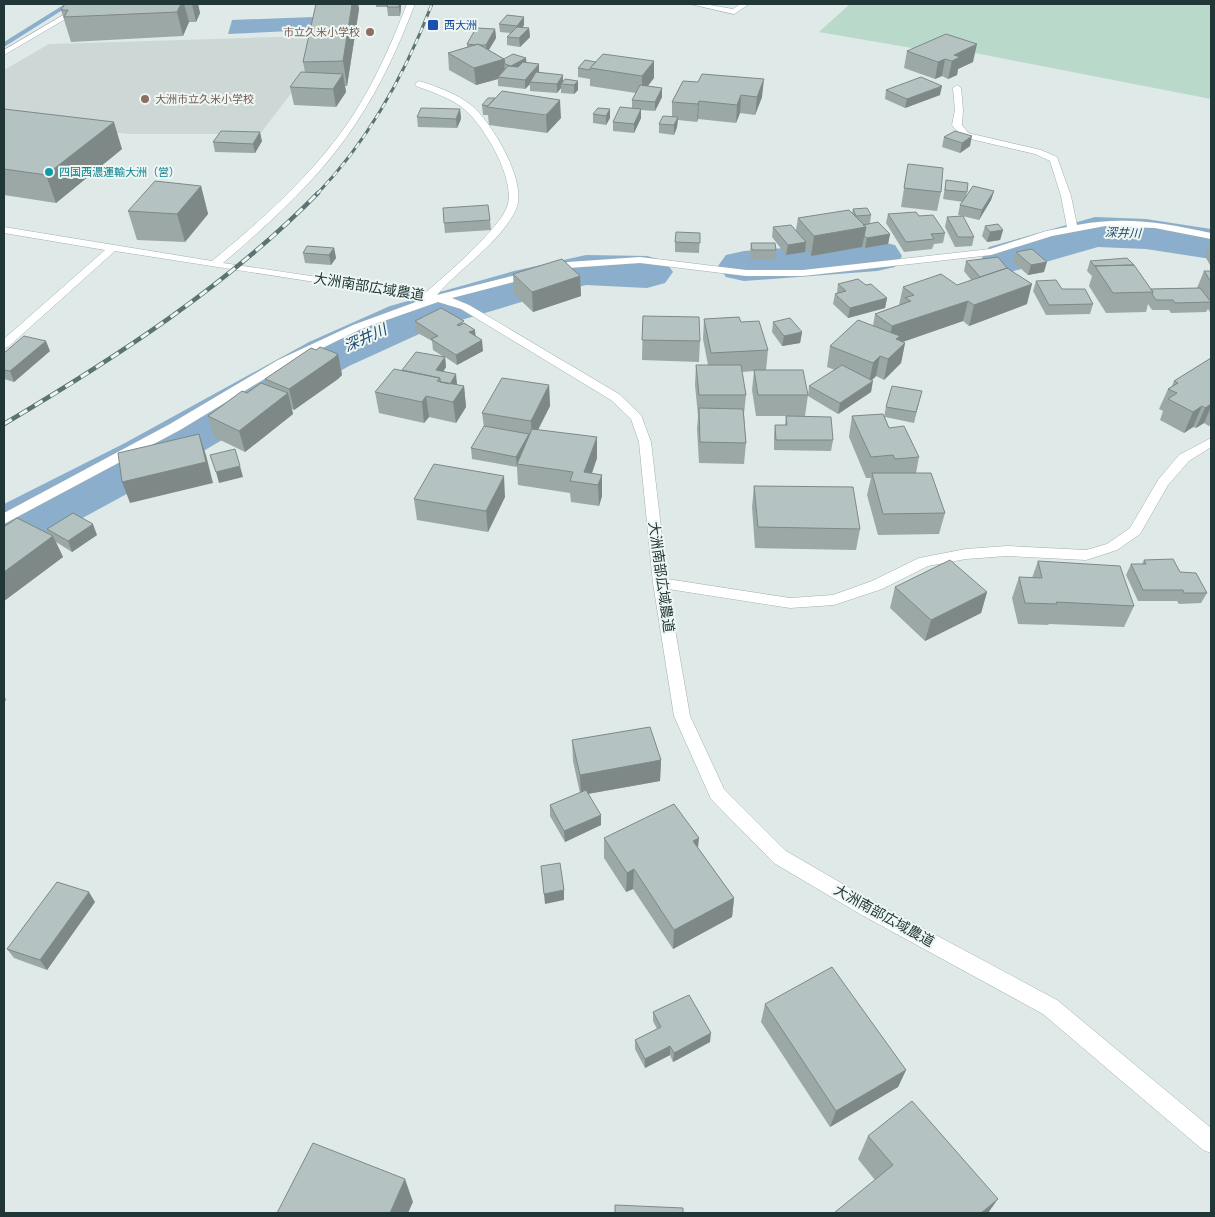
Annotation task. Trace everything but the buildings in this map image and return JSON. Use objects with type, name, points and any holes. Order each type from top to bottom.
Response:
[{"type":"street","points":[[4,53],[88,4]]},
{"type":"street","points":[[215,264],[249,235],[308,178],[352,123],[392,53],[411,4]]},
{"type":"street","points":[[694,4],[734,12],[745,4]]},
{"type":"street","points":[[419,84],[452,98],[472,111],[485,126],[507,169],[515,192],[512,209],[497,229],[439,288],[433,297]]},
{"type":"street","points":[[958,88],[959,110],[956,125],[966,135],[1038,152],[1054,159],[1066,196],[1073,229]]},
{"type":"street","points":[[4,518],[175,426],[282,363],[357,328],[433,297],[568,265],[640,260],[746,272],[803,273],[991,252],[1050,233],[1105,223],[1155,225],[1211,236]]},
{"type":"street","name":"大洲南部広域農道","points":[[4,230],[433,297],[458,304],[615,397],[637,418],[645,442],[660,584],[682,716],[717,794],[780,857],[867,908],[1050,1007],[1211,1142]]},
{"type":"street","points":[[4,345],[113,248]]},
{"type":"street","points":[[660,584],[790,603],[834,600],[877,585],[924,562],[966,554],[1007,551],[1086,555],[1112,547],[1135,531],[1163,483],[1184,458],[1211,442]]},
{"type":"shaded area","name":"大洲市立久米小学校","points":[[310,36],[305,75],[260,134],[130,134],[4,123],[4,70],[49,44]]},
{"type":"green space","points":[[850,4],[1211,4],[1211,99],[975,53],[912,48],[819,32]]},
{"type":"water","points":[[314,17],[312,30],[228,34],[232,20]]},
{"type":"waterway","points":[[4,45],[69,4]]},
{"type":"waterway","name":"深井川","points":[[1007,258],[1095,232],[1146,234],[1211,244]]},
{"type":"waterway","name":"深井川","points":[[744,266],[877,256]]},
{"type":"waterway","name":"深井川","points":[[4,535],[19,524],[147,457],[329,354],[409,318],[532,282],[586,270],[647,272]]},
{"type":"railway","points":[[317,194],[353,151],[384,105],[410,56],[432,4]]},
{"type":"railway","points":[[4,424],[87,373],[208,290],[283,227],[317,194]]},
{"type":"place","name":"西大洲","points":[[433,25]]},
{"type":"place","name":"市立久米小学校","points":[[370,32]]},
{"type":"place","name":"大洲市立久米小学校","points":[[145,99]]},
{"type":"place","name":"四国西濃運輸大洲（営）","points":[[49,172]]}]
